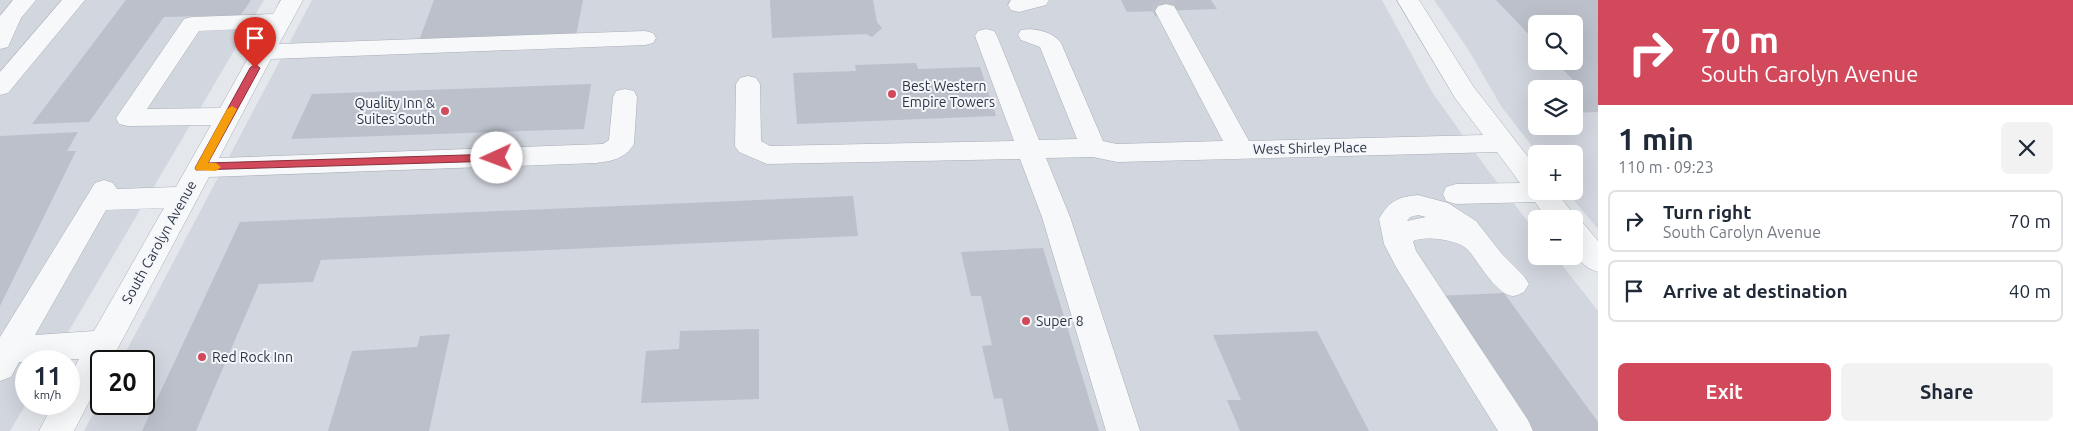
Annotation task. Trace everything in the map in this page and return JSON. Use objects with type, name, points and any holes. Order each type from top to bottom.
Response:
[{"type":"street","points":[[0,42],[11,16],[25,0]]},
{"type":"street","points":[[0,87],[74,0]]},
{"type":"street","points":[[1408,0],[1464,92],[1528,175]]},
{"type":"street","points":[[228,116],[128,118],[192,24],[286,11]]},
{"type":"street","name":"South Carolyn Avenue","points":[[56,431],[286,11]]},
{"type":"street","points":[[1166,11],[1241,150]]},
{"type":"street","points":[[1029,35],[1050,43],[1105,150]]},
{"type":"street","points":[[986,36],[1056,217],[1123,431]]},
{"type":"street","points":[[264,52],[645,38]]},
{"type":"street","name":"West Shirley Place","points":[[748,84],[748,146],[767,156],[1030,149],[1241,150],[1503,143]]},
{"type":"street","points":[[200,168],[610,152],[621,144],[625,97]]},
{"type":"street","points":[[1456,194],[1528,192]]},
{"type":"street","points":[[4,355],[101,195],[184,197]]},
{"type":"street","points":[[1548,200],[1556,210]]},
{"type":"street","points":[[1514,284],[1491,261],[1472,234],[1458,221],[1445,213],[1414,206],[1401,209],[1393,219],[1393,229],[1398,244],[1516,431]]},
{"type":"street","points":[[4,355],[103,344]]},
{"type":"shaded area","points":[[0,0],[264,0],[57,350],[15,350],[15,415],[19,415],[10,431],[0,431]]},
{"type":"shaded area","points":[[312,0],[1382,0],[1432,92],[1487,169],[1528,222],[1528,265],[1562,265],[1598,311],[1598,431],[84,431],[92,415],[155,415],[155,350],[127,350]]},
{"type":"shaded area","points":[[1434,0],[1598,0],[1598,229],[1574,200],[1583,200],[1583,145],[1531,145],[1501,106],[1468,49]]},
{"type":"building","points":[[126,0],[251,0],[241,15],[164,17],[89,122],[32,124]]},
{"type":"building","points":[[434,0],[583,0],[576,36],[419,41]]},
{"type":"building","points":[[770,0],[873,0],[877,22],[882,28],[872,37],[866,34],[772,38]]},
{"type":"building","points":[[1121,0],[1211,0],[1217,9],[1127,12]]},
{"type":"building","points":[[1496,0],[1598,0],[1598,112],[1583,113],[1583,80],[1573,80],[1564,70],[1583,70],[1583,15],[1528,15],[1528,34]]},
{"type":"building","name":"Best Western Empire Towers","points":[[916,63],[918,69],[980,67],[996,116],[797,124],[793,73],[856,71],[855,65]]},
{"type":"building","name":"Quality Inn & Suites South","points":[[591,84],[584,129],[291,139],[312,94]]},
{"type":"building","points":[[78,132],[67,151],[76,151],[0,306],[0,136]]},
{"type":"building","name":"Red Rock Inn","points":[[853,196],[858,236],[321,260],[313,282],[259,284],[196,431],[142,431],[150,415],[155,415],[155,403],[240,222]]},
{"type":"building","name":"Super 8","points":[[1043,248],[1099,431],[1009,431],[1002,398],[994,399],[982,346],[992,345],[981,296],[971,296],[961,252]]},
{"type":"building","points":[[1504,293],[1598,422],[1598,431],[1525,431],[1436,296]]},
{"type":"building","points":[[759,329],[759,399],[641,403],[646,351],[679,349],[680,331]]},
{"type":"building","points":[[1317,331],[1369,431],[1240,431],[1227,400],[1241,400],[1213,335]]},
{"type":"building","points":[[450,334],[429,431],[328,431],[352,351],[417,347],[420,336]]},
{"type":"tunnel","points":[[1160,0],[1166,11]]},
{"type":"slow traffic","points":[[216,167],[200,168],[232,109]]},
{"type":"place","name":"Best Western Empire Towers","points":[[892,94]]},
{"type":"place","name":"Quality Inn & Suites South","points":[[445,111]]},
{"type":"place","name":"Super 8","points":[[1026,321]]},
{"type":"place","name":"Red Rock Inn","points":[[202,357]]},
{"type":"route","points":[[255,68],[200,168],[497,158]]}]
